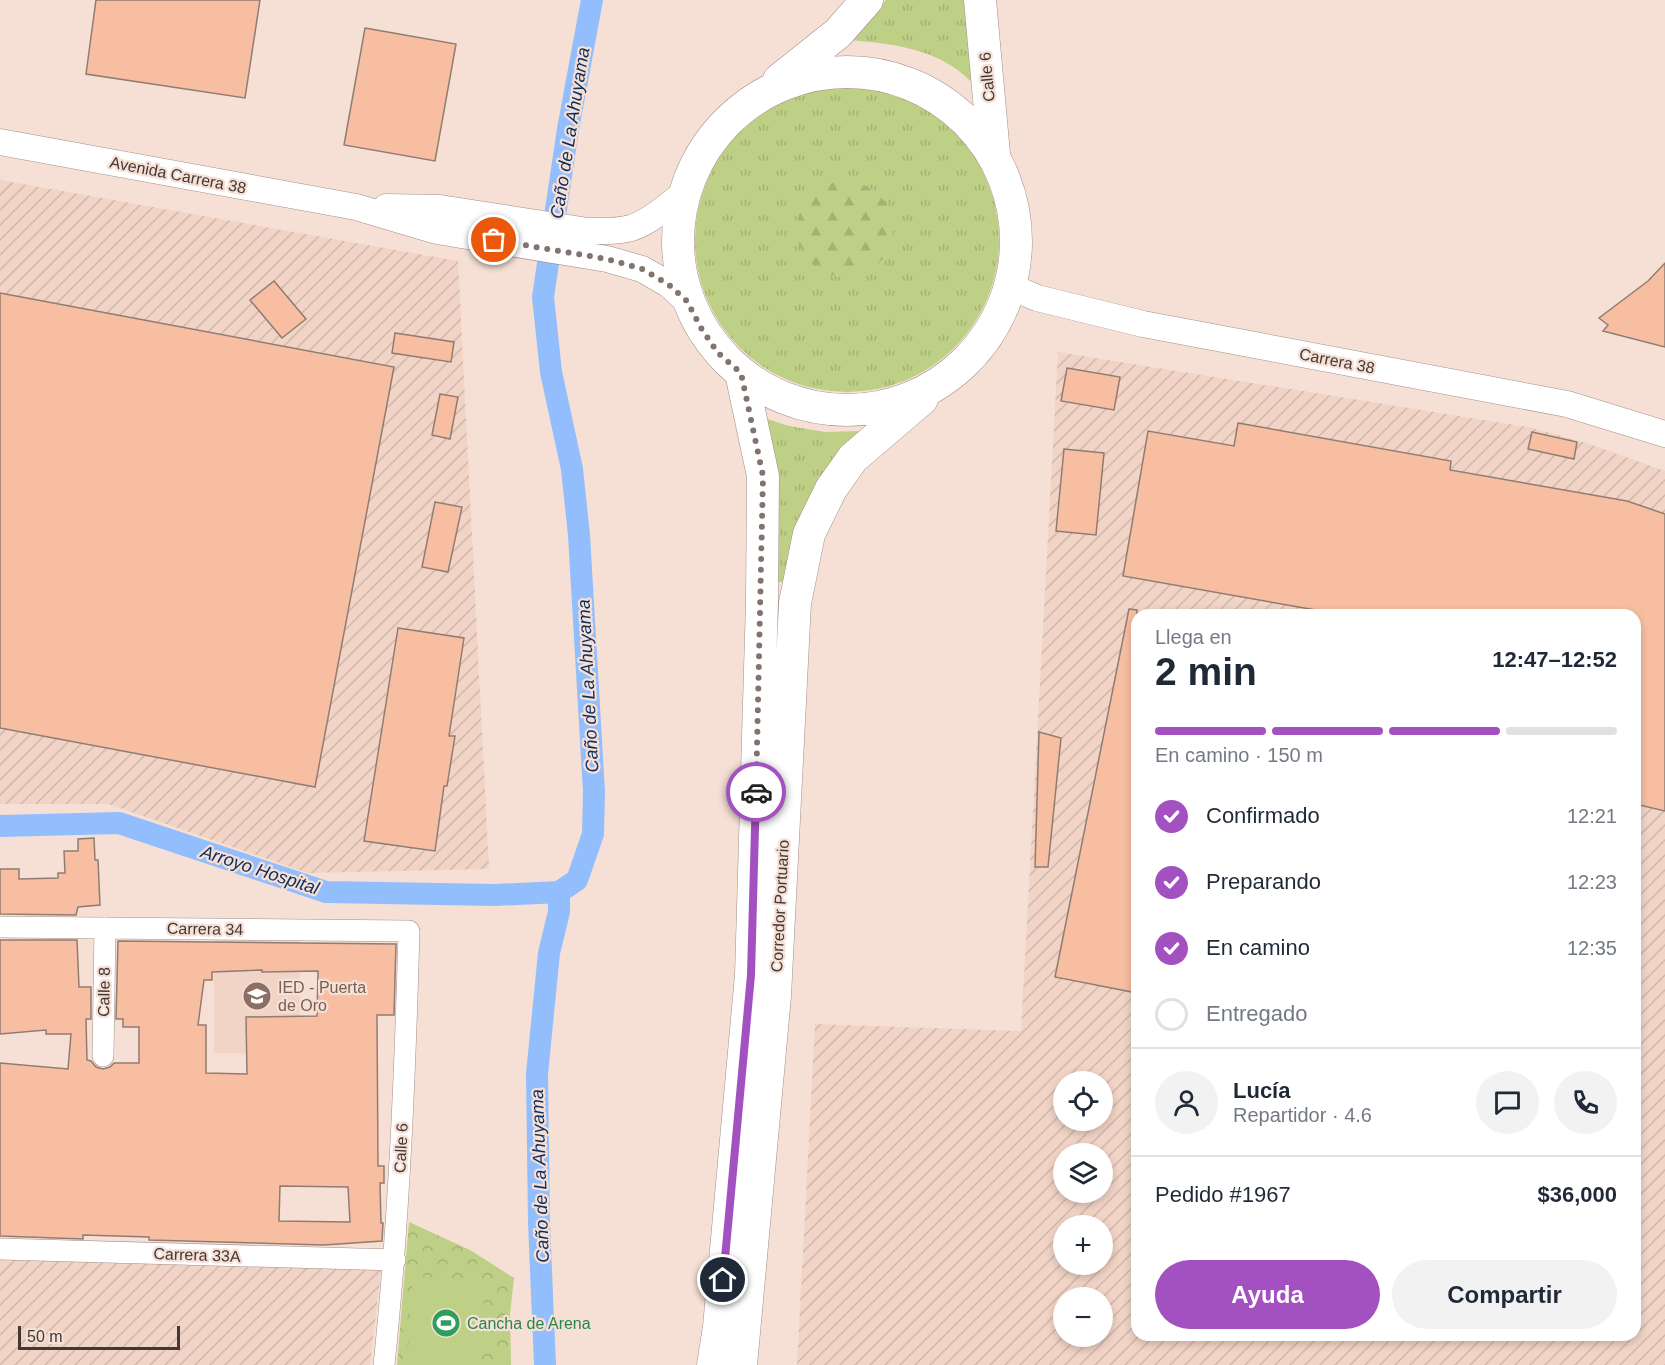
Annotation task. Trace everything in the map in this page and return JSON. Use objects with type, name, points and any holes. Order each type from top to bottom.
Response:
[{"type":"main road","points":[[763,93],[807,76],[835,71],[873,73],[909,83],[943,100],[972,124],[994,155],[1011,192],[1018,231],[1015,272],[985,341],[961,367],[934,388],[894,404],[854,410],[814,407],[775,394],[741,373],[718,353],[701,328],[687,301],[678,257],[677,230],[683,194],[700,154],[727,119],[838,33],[867,0]]},
{"type":"main road","name":"Calle 6","points":[[980,0],[994,155]]},
{"type":"main road","name":"Corredor Portuario","points":[[713,1365],[719,1327],[751,975],[761,625],[763,476],[741,373]]},
{"type":"main road","name":"Corredor Portuario","points":[[741,1365],[775,996],[795,603],[809,534],[831,489],[853,458],[934,388]]},
{"type":"street","name":"Avenida Carrera 38","points":[[0,142],[356,207],[440,208],[472,225],[588,243],[668,284],[687,301]]},
{"type":"street","name":"Avenida Carrera 38","points":[[588,243],[631,228],[683,194]]},
{"type":"street","name":"Carrera 38","points":[[1009,286],[1037,298],[1143,324],[1567,404],[1665,434]]},
{"type":"street","name":"Carrera 34","points":[[0,927],[409,931]]},
{"type":"street","name":"Calle 8","points":[[102,1056],[105,928]]},
{"type":"street","name":"Calle 6","points":[[384,1365],[395,1260],[409,931]]},
{"type":"street","name":"Carrera 33A","points":[[0,1249],[395,1260]]},
{"type":"shaded area","points":[[0,180],[458,261],[489,869],[308,873],[108,804],[0,804]]},
{"type":"shaded area","points":[[1058,352],[1528,427],[1587,443],[1665,471],[1665,1365],[797,1365],[815,1024],[1021,1031]]},
{"type":"shaded area","name":"IED - Puerta de Oro","points":[[214,938],[300,940],[300,1054],[214,1053]]},
{"type":"shaded area","points":[[0,1259],[381,1270],[370,1365],[0,1365]]},
{"type":"green space","points":[[886,0],[968,0],[980,90],[959,71],[934,56],[891,45],[848,40]]},
{"type":"green space","points":[[847,88],[877,91],[905,100],[931,114],[954,133],[973,156],[987,182],[996,210],[999,240],[996,270],[987,298],[973,324],[954,347],[931,366],[905,380],[877,389],[847,392],[817,389],[789,380],[763,366],[740,347],[721,324],[707,298],[698,270],[695,240],[698,210],[707,182],[721,156],[740,133],[763,114],[789,100],[817,91]]},
{"type":"green space","points":[[845,181],[863,184],[879,195],[890,211],[893,229],[890,247],[879,263],[863,274],[845,277],[827,274],[811,263],[800,247],[797,229],[800,211],[811,195],[827,184]]},
{"type":"green space","points":[[761,417],[789,426],[825,432],[862,431],[787,582],[776,582]]},
{"type":"green space","points":[[409,1222],[470,1250],[514,1278],[510,1314],[511,1365],[397,1365]]},
{"type":"green space","name":"Cancha de Arena","points":[[413,1276],[485,1281],[479,1365],[407,1365]]},
{"type":"building","points":[[96,0],[260,0],[245,98],[86,74]]},
{"type":"building","points":[[365,28],[456,44],[435,161],[344,145]]},
{"type":"building","points":[[1665,263],[1665,347],[1603,331],[1608,325],[1599,318],[1648,281]]},
{"type":"building","points":[[274,281],[306,319],[282,338],[250,300]]},
{"type":"building","points":[[0,293],[394,367],[315,787],[0,728]]},
{"type":"building","points":[[395,333],[454,342],[451,362],[392,353]]},
{"type":"building","points":[[1067,368],[1120,377],[1114,410],[1061,401]]},
{"type":"building","points":[[440,394],[458,397],[450,439],[432,435]]},
{"type":"building","points":[[1238,423],[1451,461],[1450,470],[1627,501],[1665,514],[1665,811],[1641,805],[1641,609],[1310,609],[1123,576],[1148,431],[1234,446]]},
{"type":"building","points":[[1532,432],[1577,442],[1574,459],[1528,449]]},
{"type":"building","points":[[1064,449],[1104,453],[1096,535],[1056,531]]},
{"type":"building","points":[[435,502],[462,507],[448,572],[422,567]]},
{"type":"building","points":[[1129,609],[1131,609],[1131,992],[1055,977]]},
{"type":"building","points":[[398,628],[464,638],[449,736],[455,736],[447,786],[444,786],[435,851],[364,841]]},
{"type":"building","points":[[1039,732],[1061,738],[1048,867],[1035,867]]},
{"type":"building","points":[[94,838],[95,860],[98,860],[100,905],[78,907],[76,915],[0,914],[0,869],[19,869],[19,879],[58,878],[58,873],[65,873],[64,851],[78,851],[78,839]]},
{"type":"building","points":[[0,940],[77,940],[79,987],[91,987],[91,1019],[86,1019],[87,1060],[103,1069],[114,1063],[139,1063],[139,1027],[123,1027],[123,1019],[116,1019],[118,941],[396,944],[394,1015],[377,1015],[378,1166],[384,1166],[384,1183],[380,1183],[382,1241],[324,1245],[149,1240],[149,1237],[83,1235],[83,1239],[0,1236],[0,1063],[68,1069],[71,1034],[46,1034],[46,1030],[0,1034]],"holes":[[[262,970],[262,972],[318,971],[317,1016],[246,1017],[247,1074],[206,1073],[206,1025],[198,1025],[204,980],[212,980],[212,972]],[[280,1186],[348,1187],[350,1222],[279,1221]]]},
{"type":"waterway","name":"Caño de La Ahuyama","points":[[545,1365],[539,1223],[537,1074],[549,953],[559,912],[559,892],[577,880],[593,834],[594,792],[579,535],[572,469],[551,372],[543,297],[568,129],[592,0]]},
{"type":"waterway","name":"Arroyo Hospital","points":[[0,826],[119,823],[326,892],[495,895],[559,892]]},
{"type":"way so far","points":[[494,240],[607,259],[642,269],[668,284],[687,301],[701,328],[718,353],[741,373],[763,476],[756,792]]},
{"type":"place","name":"IED - Puerta de Oro","points":[[257,996]]},
{"type":"place","name":"Cancha de Arena","points":[[446,1323]]},
{"type":"route","points":[[723,1280],[751,975],[756,792]]}]
